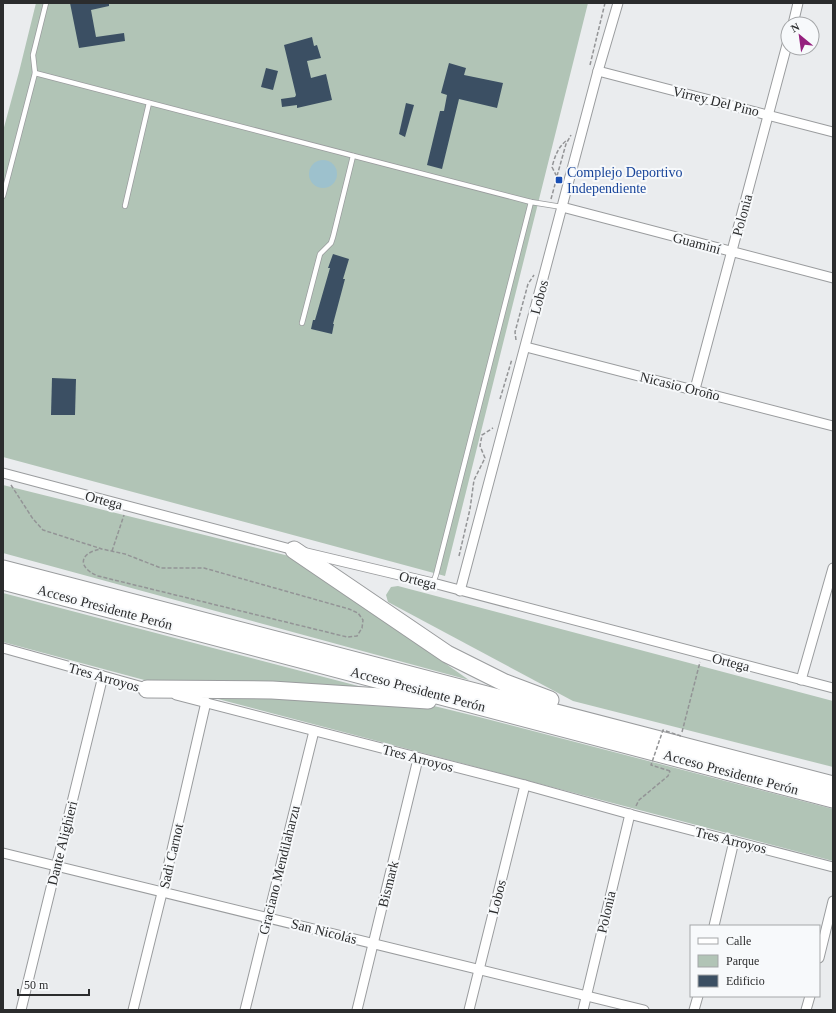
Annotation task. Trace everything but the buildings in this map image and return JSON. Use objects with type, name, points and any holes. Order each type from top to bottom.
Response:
[{"type":"highway","points":[[294,550],[447,654],[482,672],[523,690],[563,705],[623,722],[649,736]]},
{"type":"highway","name":"Acceso Presidente Perón","points":[[3,569],[833,785]]},
{"type":"highway","name":"Acceso Presidente Perón","points":[[3,581],[833,799]]},
{"type":"highway","points":[[147,689],[272,690],[422,699],[477,711],[531,719]]},
{"type":"street","name":"Lobos","points":[[460,591],[598,71],[618,3]]},
{"type":"street","points":[[795,16],[798,3]]},
{"type":"street","name":"Polonia","points":[[695,389],[784,56]]},
{"type":"street","name":"Virrey Del Pino","points":[[598,71],[833,132]]},
{"type":"street","name":"Guaminí","points":[[562,207],[732,253],[833,278]]},
{"type":"street","name":"Nicasio Oroño","points":[[526,346],[833,426]]},
{"type":"street","name":"Ortega","points":[[3,472],[294,550],[433,583],[702,655],[833,688]]},
{"type":"street","points":[[801,680],[833,571]]},
{"type":"street","name":"Tres Arroyos","points":[[3,648],[147,689],[206,702],[314,730],[833,867]]},
{"type":"street","name":"Dante Alighieri","points":[[21,1010],[102,676]]},
{"type":"street","name":"Sadi Carnot","points":[[133,1010],[162,893],[206,702]]},
{"type":"street","name":"Graciano Mendilaharzu","points":[[245,1010],[314,730]]},
{"type":"street","name":"Bismark","points":[[357,1010],[418,758]]},
{"type":"street","name":"Lobos","points":[[469,1010],[525,785]]},
{"type":"street","name":"Polonia","points":[[583,1010],[632,815]]},
{"type":"street","points":[[714,925],[734,841]]},
{"type":"street","name":"San Nicolás","points":[[3,853],[644,1010]]},
{"type":"street","points":[[820,954],[833,901]]},
{"type":"street","points":[[694,1010],[698,997]]},
{"type":"street","points":[[806,1010],[810,997]]},
{"type":"lane","points":[[3,196],[35,73],[33,55],[46,3]]},
{"type":"lane","points":[[35,73],[531,202],[562,207]]},
{"type":"lane","points":[[125,206],[149,103]]},
{"type":"lane","points":[[302,323],[320,254],[331,243],[333,237],[353,156]]},
{"type":"lane","points":[[433,583],[531,202]]},
{"type":"path","points":[[549,206],[557,177],[552,167],[558,149],[567,140]]},
{"type":"path","points":[[517,343],[515,332],[528,284],[537,270]]},
{"type":"path","points":[[499,406],[510,361],[514,355]]},
{"type":"path","points":[[485,458],[480,446],[482,435],[493,428],[491,436]]},
{"type":"path","points":[[457,563],[470,509],[474,480],[487,451]]},
{"type":"path","points":[[11,485],[33,519],[43,530],[125,554],[161,568],[204,568],[333,603],[358,613],[363,620],[362,628],[357,636],[346,637],[98,576],[90,573],[86,569],[84,557],[88,552],[102,548]]},
{"type":"path","points":[[112,551],[127,506]]},
{"type":"path","points":[[632,815],[639,800],[668,776],[670,771],[651,765],[663,730],[681,736],[702,655]]},
{"type":"green space","points":[[36,3],[588,3],[445,576],[3,457],[3,131]]},
{"type":"green space","points":[[3,485],[293,557],[469,680],[3,553]]},
{"type":"green space","points":[[398,586],[833,701],[833,767],[573,701],[388,602],[386,595],[391,587]]},
{"type":"green space","points":[[3,593],[366,688],[148,681],[3,642]]},
{"type":"green space","points":[[199,694],[430,705],[833,809],[833,861]]},
{"type":"water","points":[[323,160],[333,164],[337,174],[333,184],[323,188],[313,184],[309,174],[313,164]]},
{"type":"place","name":"Complejo Deportivo Independiente","points":[[559,180]]}]
